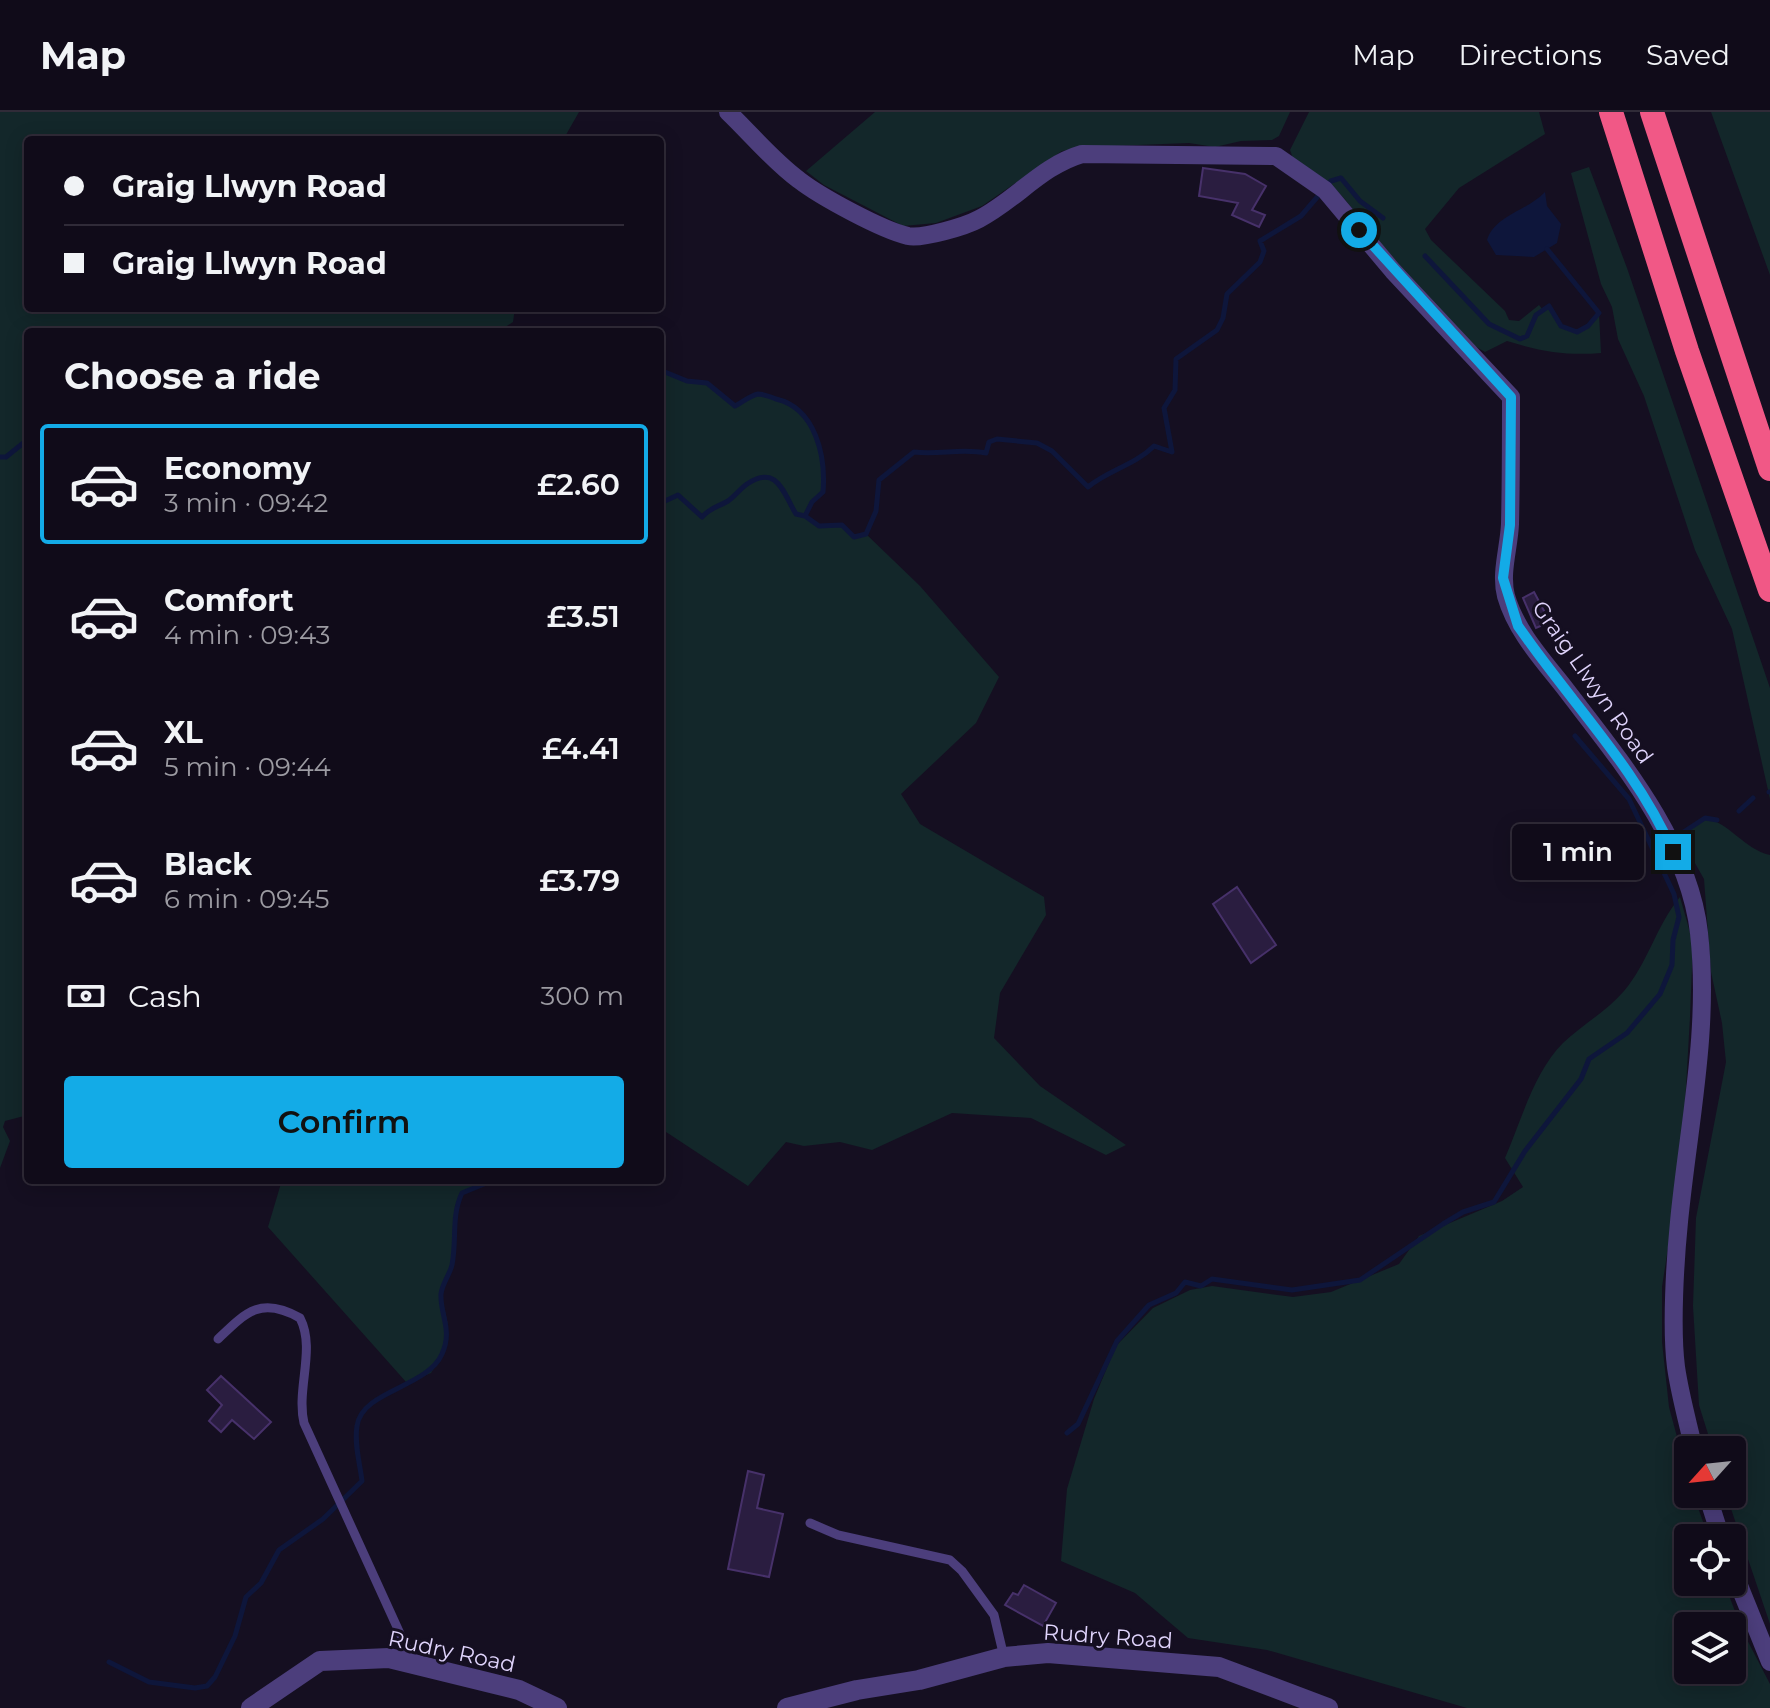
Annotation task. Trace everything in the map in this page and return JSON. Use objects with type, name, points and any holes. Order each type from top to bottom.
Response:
[{"type":"highway","points":[[1611,112],[1687,351],[1770,590]]},
{"type":"highway","points":[[1652,112],[1770,469]]},
{"type":"street","name":"Graig Llwyn Road","points":[[728,112],[799,181],[881,226],[911,237],[976,221],[1011,200],[1040,174],[1062,160],[1082,154],[1276,156],[1325,190],[1393,271],[1511,397],[1510,525],[1503,578],[1507,598],[1518,626],[1629,772],[1661,824],[1685,880],[1699,932],[1700,1032],[1679,1223],[1676,1283],[1676,1365],[1691,1436]]},
{"type":"street","points":[[1743,1596],[1770,1662]]},
{"type":"street","name":"Rudry Road","points":[[787,1708],[857,1690],[919,1680],[1004,1657],[1048,1653],[1219,1667],[1328,1708]]},
{"type":"street","name":"Rudry Road","points":[[251,1708],[320,1661],[389,1658],[519,1690],[557,1708]]},
{"type":"lane","points":[[218,1339],[244,1314],[257,1308],[272,1307],[300,1318],[306,1330],[301,1409],[304,1423],[415,1665]]},
{"type":"lane","points":[[810,1523],[838,1535],[950,1560],[962,1571],[994,1615],[1004,1657]]},
{"type":"green space","points":[[0,112],[579,112],[565,136],[24,136],[24,312],[514,312],[513,322],[503,328],[24,328],[24,1116],[5,1121],[3,1127],[10,1141],[0,1168]]},
{"type":"green space","points":[[875,112],[1290,112],[1279,136],[1272,140],[1241,141],[1215,147],[1189,143],[1087,147],[1062,151],[982,206],[936,223],[903,226],[824,185],[806,171]]},
{"type":"green space","points":[[1309,112],[1539,112],[1545,134],[1459,188],[1425,229],[1431,240],[1505,311],[1509,320],[1519,321],[1539,305],[1543,310],[1549,306],[1561,326],[1577,332],[1588,326],[1599,313],[1601,353],[1553,352],[1507,341],[1485,352],[1419,309],[1402,290],[1346,201],[1315,172],[1294,161],[1290,150]]},
{"type":"green space","points":[[1711,112],[1770,112],[1770,275]]},
{"type":"green space","points":[[1589,167],[1627,268],[1770,688],[1770,799],[1732,629],[1695,550],[1644,396],[1618,339],[1612,307],[1601,284],[1571,173]]},
{"type":"green space","points":[[664,372],[687,381],[707,383],[735,406],[760,394],[790,404],[801,412],[816,435],[823,464],[823,492],[812,502],[805,516],[817,525],[842,525],[854,537],[866,534],[920,586],[999,677],[976,723],[901,794],[920,824],[1044,897],[1046,915],[1000,993],[994,1038],[1040,1086],[1126,1145],[1106,1155],[1031,1118],[952,1113],[872,1150],[840,1142],[804,1146],[786,1142],[748,1186],[664,1131]]},
{"type":"green space","points":[[1705,818],[1770,855],[1770,1624],[1746,1553],[1746,1524],[1736,1524],[1731,1508],[1746,1508],[1746,1436],[1709,1436],[1699,1405],[1693,1306],[1696,1218],[1726,1062],[1722,1023],[1711,972],[1704,879],[1679,835]]},
{"type":"green space","points":[[1680,897],[1693,943],[1682,1157],[1662,1287],[1662,1342],[1669,1407],[1677,1436],[1674,1436],[1674,1508],[1698,1508],[1704,1524],[1674,1524],[1674,1596],[1729,1596],[1735,1612],[1674,1612],[1674,1684],[1746,1684],[1746,1638],[1770,1684],[1770,1708],[1467,1708],[1267,1650],[1188,1638],[1135,1593],[1061,1561],[1067,1489],[1094,1399],[1116,1346],[1153,1308],[1190,1290],[1212,1286],[1293,1297],[1331,1292],[1399,1264],[1419,1236],[1502,1201],[1523,1187],[1505,1158],[1536,1082],[1563,1043],[1624,991],[1640,969],[1664,920]]},
{"type":"green space","points":[[281,1184],[484,1184],[462,1193],[455,1206],[452,1265],[441,1293],[448,1325],[444,1352],[431,1373],[407,1383],[268,1227]]},
{"type":"water","points":[[1545,192],[1547,206],[1561,224],[1557,243],[1534,257],[1496,255],[1487,240],[1491,232],[1504,219]]},
{"type":"building","points":[[1203,168],[1245,174],[1266,186],[1252,210],[1265,215],[1259,227],[1232,215],[1238,203],[1199,196]]},
{"type":"building","points":[[1534,592],[1550,622],[1536,628],[1523,598]]},
{"type":"building","points":[[1237,887],[1276,945],[1251,963],[1213,904]]},
{"type":"building","points":[[221,1376],[271,1422],[254,1439],[232,1420],[221,1432],[209,1421],[222,1405],[207,1390]]},
{"type":"building","points":[[748,1471],[764,1475],[757,1508],[783,1514],[769,1577],[728,1569]]},
{"type":"building","points":[[1024,1585],[1056,1603],[1043,1626],[1005,1605],[1013,1593],[1018,1595]]},
{"type":"waterway","points":[[664,372],[687,381],[707,383],[735,406],[760,394],[790,404],[801,412],[816,436],[823,464],[823,492],[812,502],[805,516],[819,526],[842,525],[854,537],[866,534],[876,511],[879,480],[914,452],[986,453],[989,442],[997,439],[1037,443],[1052,451],[1088,487],[1154,446],[1172,452],[1164,408],[1175,390],[1176,359],[1217,330],[1223,318],[1227,294],[1260,262],[1264,251],[1260,241],[1301,216],[1331,181],[1341,178],[1360,201],[1383,218]]},
{"type":"waterway","points":[[1425,256],[1489,324],[1520,339],[1527,336],[1536,315],[1549,306],[1561,326],[1577,332],[1588,326],[1599,313],[1547,249]]},
{"type":"waterway","points":[[0,457],[6,457],[24,442]]},
{"type":"waterway","points":[[664,500],[678,495],[702,517],[728,501],[747,484],[766,477],[779,484],[796,514],[805,516]]},
{"type":"waterway","points":[[1067,1433],[1078,1424],[1117,1341],[1149,1305],[1176,1293],[1185,1282],[1201,1286],[1212,1279],[1292,1290],[1360,1280],[1463,1212],[1494,1202],[1525,1151],[1581,1079],[1589,1059],[1627,1033],[1660,994],[1672,965],[1673,940],[1679,917],[1674,894],[1629,799],[1575,736]]},
{"type":"waterway","points":[[1739,811],[1753,798]]},
{"type":"waterway","points":[[1679,835],[1705,818],[1717,820]]},
{"type":"waterway","points":[[109,1662],[149,1682],[195,1688],[207,1686],[215,1677],[235,1636],[246,1597],[261,1583],[279,1550],[323,1519],[362,1481],[356,1440],[361,1414],[382,1396],[423,1375],[442,1354],[446,1330],[441,1294],[452,1265],[459,1202],[462,1193],[484,1184]]},
{"type":"route","points":[[1359,230],[1393,271],[1511,397],[1510,525],[1503,578],[1507,598],[1518,626],[1629,772],[1661,824],[1673,852]]}]
